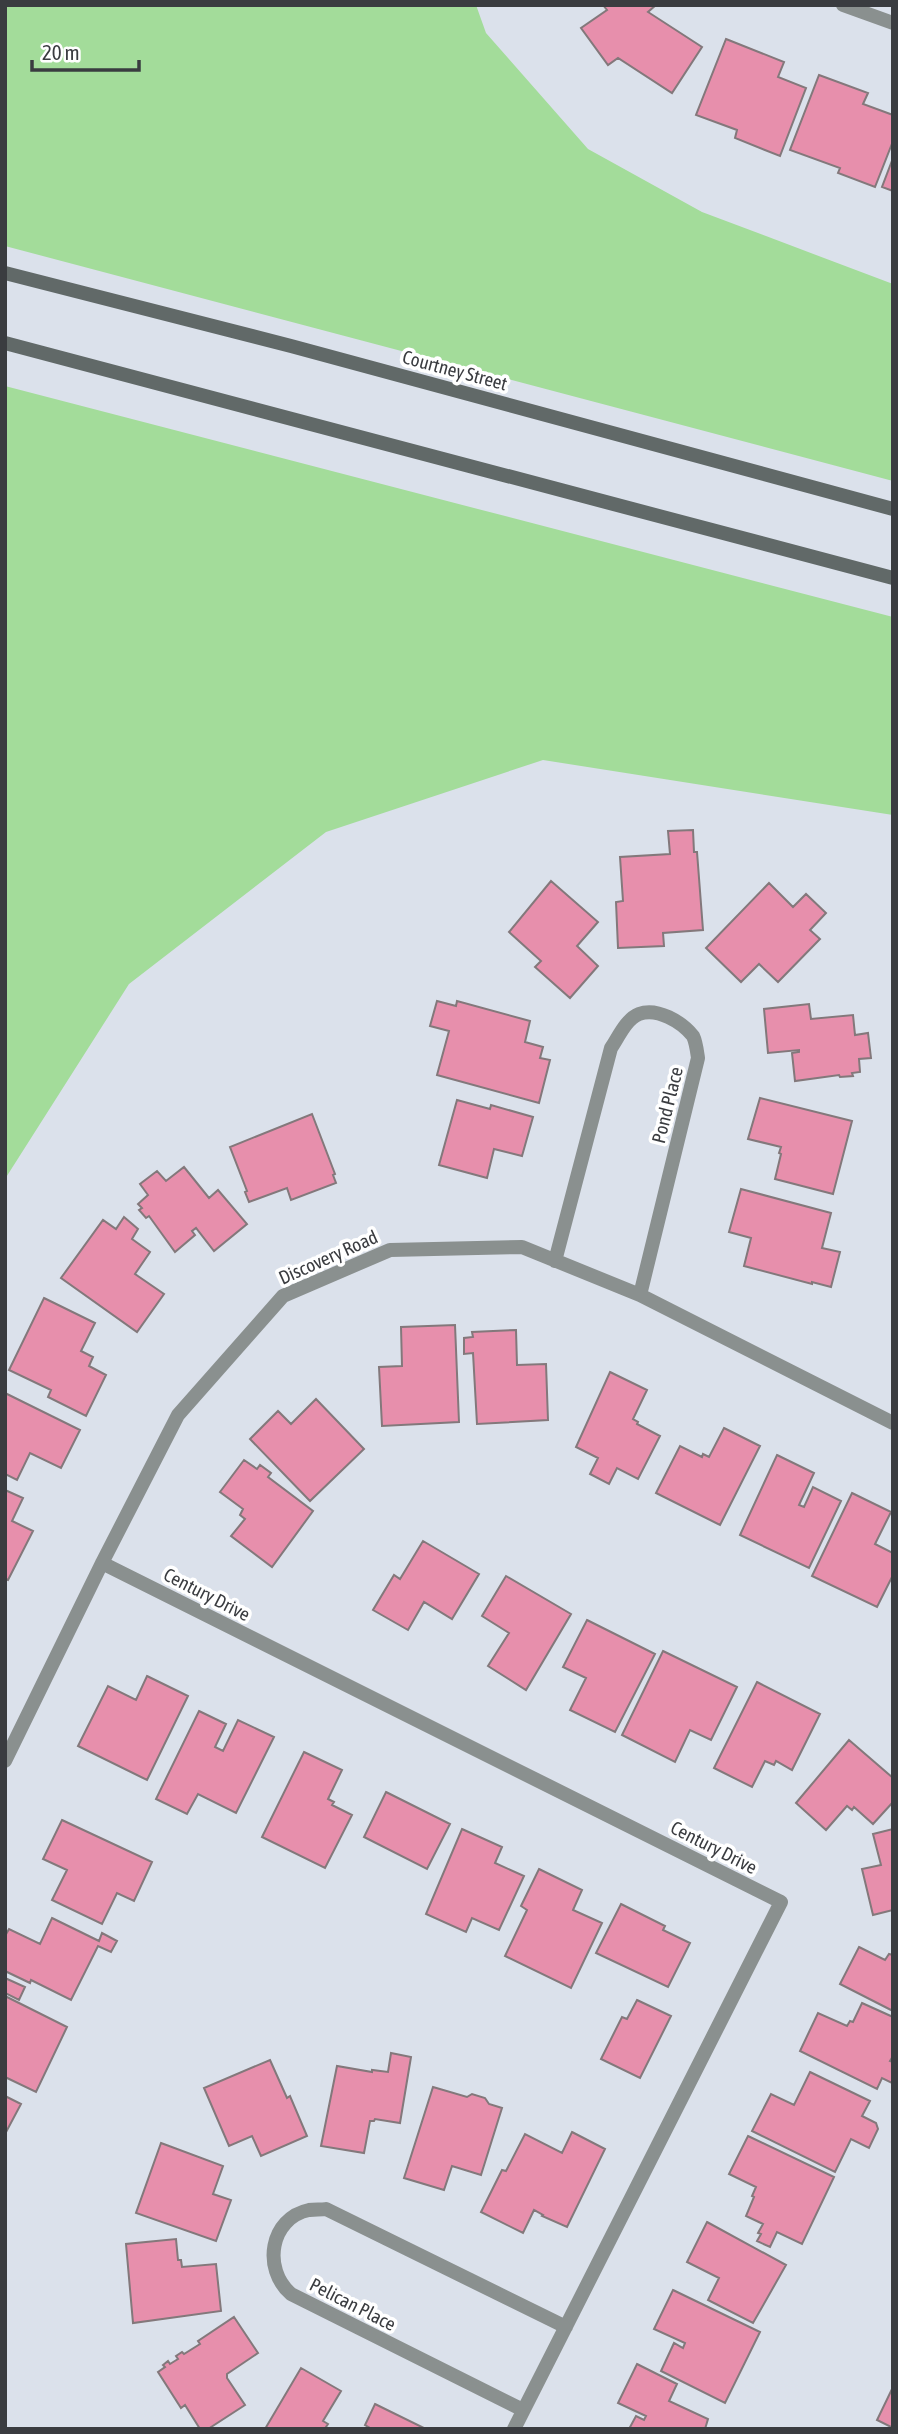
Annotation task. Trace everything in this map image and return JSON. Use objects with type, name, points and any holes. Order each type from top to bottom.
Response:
[{"type":"street","points":[[843,5],[893,23]]},
{"type":"street","name":"Courtney Street","points":[[5,273],[291,346],[893,509]]},
{"type":"street","points":[[5,343],[893,578]]},
{"type":"street","name":"Pond Place","points":[[555,1261],[611,1048],[624,1027],[639,1014],[659,1013],[677,1021],[694,1038],[698,1058],[640,1295]]},
{"type":"street","name":"Discovery Road","points":[[5,1761],[178,1415],[283,1296],[390,1250],[522,1247],[640,1295],[893,1423]]},
{"type":"street","name":"Century Drive","points":[[102,1563],[781,1902],[514,2429]]},
{"type":"street","name":"Pelican Place","points":[[523,2410],[291,2294],[280,2285],[273,2267],[273,2251],[279,2233],[292,2219],[308,2210],[326,2209],[566,2327]]},
{"type":"green space","points":[[5,5],[476,5],[486,33],[588,149],[702,212],[893,284],[893,481],[5,246]]},
{"type":"green space","points":[[5,386],[893,617],[893,815],[543,760],[326,832],[129,984],[5,1179]]},
{"type":"building","points":[[603,5],[656,5],[648,12],[702,47],[672,93],[618,58],[608,65],[581,28],[607,10]]},
{"type":"building","points":[[726,39],[784,62],[778,77],[806,88],[780,156],[735,138],[737,130],[696,115]]},
{"type":"building","points":[[819,75],[868,93],[863,104],[893,115],[893,141],[875,187],[838,173],[840,168],[790,150]]},
{"type":"building","points":[[893,158],[893,191],[882,187]]},
{"type":"building","points":[[693,830],[703,930],[663,933],[664,946],[618,948],[616,902],[623,901],[620,857],[670,854],[668,831]]},
{"type":"building","points":[[551,881],[598,922],[577,946],[598,966],[570,998],[535,967],[541,961],[509,932]]},
{"type":"building","points":[[769,883],[793,907],[806,894],[826,913],[810,930],[820,939],[778,982],[759,964],[741,982],[706,948]]},
{"type":"building","points":[[437,1001],[456,1006],[457,1001],[530,1021],[525,1042],[543,1047],[540,1058],[550,1060],[539,1103],[437,1075],[449,1031],[430,1026]]},
{"type":"building","points":[[809,1004],[811,1019],[853,1015],[855,1035],[868,1033],[871,1058],[859,1059],[860,1072],[852,1073],[853,1076],[839,1075],[795,1081],[792,1053],[799,1050],[768,1053],[764,1009]]},
{"type":"building","points":[[760,1098],[852,1121],[833,1194],[775,1179],[781,1147],[748,1139]]},
{"type":"building","points":[[457,1100],[490,1109],[491,1105],[533,1117],[522,1156],[494,1149],[487,1178],[439,1165]]},
{"type":"building","points":[[312,1114],[336,1183],[291,1200],[287,1188],[249,1202],[230,1147]]},
{"type":"building","points":[[184,1167],[209,1198],[218,1190],[247,1224],[214,1251],[196,1228],[192,1231],[195,1235],[175,1252],[149,1216],[146,1218],[139,1210],[142,1208],[138,1204],[148,1195],[140,1184],[157,1171],[166,1181]]},
{"type":"building","points":[[741,1189],[831,1213],[822,1248],[840,1252],[831,1287],[744,1266],[751,1238],[729,1232]]},
{"type":"building","points":[[124,1217],[138,1229],[132,1239],[150,1252],[135,1274],[164,1294],[137,1332],[61,1278],[103,1220],[116,1229]]},
{"type":"building","points":[[44,1298],[95,1323],[81,1351],[93,1357],[89,1366],[106,1375],[86,1416],[48,1397],[51,1390],[9,1370]]},
{"type":"building","points":[[455,1325],[459,1422],[382,1426],[379,1367],[402,1366],[401,1327]]},
{"type":"building","points":[[516,1330],[517,1365],[546,1364],[548,1420],[477,1424],[473,1353],[464,1354],[464,1338],[473,1337],[472,1332]]},
{"type":"building","points":[[610,1372],[647,1390],[633,1419],[660,1436],[638,1479],[617,1468],[609,1484],[590,1474],[598,1458],[576,1447]]},
{"type":"building","points":[[5,1393],[80,1430],[61,1468],[30,1453],[17,1480],[5,1474]]},
{"type":"building","points":[[316,1399],[364,1449],[310,1501],[250,1439],[278,1411],[291,1424]]},
{"type":"building","points":[[724,1428],[760,1446],[720,1525],[656,1493],[680,1446],[702,1457],[703,1454],[709,1457]]},
{"type":"building","points":[[777,1455],[814,1473],[799,1505],[804,1507],[813,1487],[841,1501],[809,1568],[740,1535]]},
{"type":"building","points":[[244,1460],[257,1469],[260,1465],[271,1473],[268,1477],[313,1511],[272,1567],[231,1536],[245,1519],[240,1515],[243,1509],[220,1492]]},
{"type":"building","points":[[5,1490],[23,1498],[12,1521],[33,1531],[8,1580],[5,1579]]},
{"type":"building","points":[[852,1493],[891,1512],[875,1544],[893,1553],[893,1575],[877,1607],[812,1576]]},
{"type":"building","points":[[423,1541],[479,1574],[452,1619],[424,1602],[408,1630],[373,1610],[394,1575],[400,1579]]},
{"type":"building","points":[[506,1576],[571,1614],[526,1690],[488,1666],[509,1633],[482,1616]]},
{"type":"building","points":[[587,1620],[655,1654],[615,1732],[570,1710],[586,1678],[563,1667]]},
{"type":"building","points":[[663,1651],[737,1687],[711,1740],[690,1730],[675,1762],[622,1735]]},
{"type":"building","points":[[147,1676],[188,1696],[147,1780],[78,1746],[108,1686],[136,1700]]},
{"type":"building","points":[[757,1682],[820,1714],[792,1770],[776,1761],[774,1765],[765,1761],[752,1787],[714,1768]]},
{"type":"building","points":[[199,1711],[226,1724],[215,1747],[223,1751],[238,1720],[274,1737],[236,1813],[198,1794],[187,1814],[156,1799]]},
{"type":"building","points":[[849,1740],[893,1778],[893,1802],[873,1824],[854,1807],[852,1810],[847,1806],[826,1830],[796,1803]]},
{"type":"building","points":[[304,1752],[342,1770],[328,1799],[334,1802],[332,1805],[352,1815],[325,1868],[262,1837]]},
{"type":"building","points":[[386,1792],[450,1824],[427,1869],[364,1837]]},
{"type":"building","points":[[62,1820],[152,1862],[134,1901],[117,1893],[102,1924],[52,1900],[67,1870],[43,1859]]},
{"type":"building","points":[[462,1829],[502,1847],[495,1863],[524,1876],[499,1930],[472,1918],[466,1932],[426,1914]]},
{"type":"building","points":[[893,1829],[893,1910],[873,1915],[862,1869],[881,1865],[873,1834]]},
{"type":"building","points":[[539,1869],[582,1890],[573,1910],[602,1923],[571,1988],[505,1956],[527,1910],[521,1906]]},
{"type":"building","points":[[621,1904],[665,1926],[663,1930],[690,1943],[668,1987],[596,1953]]},
{"type":"building","points":[[52,1918],[99,1941],[102,1933],[117,1941],[111,1952],[98,1946],[71,2000],[31,1980],[30,1983],[5,1971],[5,1936],[9,1929],[40,1944]]},
{"type":"building","points":[[859,1947],[885,1960],[889,1954],[893,1955],[893,2011],[840,1984]]},
{"type":"building","points":[[5,1978],[25,1987],[19,2000],[5,1993]]},
{"type":"building","points":[[5,1996],[67,2027],[36,2092],[5,2077]]},
{"type":"building","points":[[637,2000],[671,2016],[640,2078],[601,2059],[622,2017],[627,2019]]},
{"type":"building","points":[[862,2003],[893,2017],[893,2056],[890,2061],[893,2062],[893,2081],[892,2083],[882,2078],[877,2089],[800,2051],[818,2013],[847,2026],[850,2021],[853,2022]]},
{"type":"building","points":[[391,2053],[411,2057],[400,2123],[375,2119],[370,2121],[364,2153],[321,2146],[337,2066],[388,2072]]},
{"type":"building","points":[[270,2060],[287,2098],[290,2096],[307,2136],[261,2156],[252,2136],[229,2146],[204,2088]]},
{"type":"building","points":[[810,2072],[870,2101],[862,2116],[876,2123],[878,2129],[869,2148],[851,2139],[835,2172],[752,2131],[771,2094],[794,2105]]},
{"type":"building","points":[[433,2087],[467,2097],[472,2094],[502,2108],[481,2175],[452,2166],[444,2190],[404,2178]]},
{"type":"building","points":[[5,2096],[21,2104],[5,2134]]},
{"type":"building","points":[[572,2132],[605,2149],[567,2227],[534,2210],[523,2233],[481,2212],[502,2170],[506,2171],[525,2134],[562,2153]]},
{"type":"building","points":[[748,2136],[834,2177],[802,2244],[777,2232],[770,2247],[757,2241],[763,2224],[746,2216],[756,2187],[729,2174]]},
{"type":"building","points":[[161,2143],[223,2166],[213,2194],[231,2200],[216,2241],[136,2213]]},
{"type":"building","points":[[707,2222],[786,2265],[753,2323],[708,2300],[719,2278],[687,2262]]},
{"type":"building","points":[[176,2239],[178,2260],[181,2260],[182,2267],[216,2264],[221,2311],[133,2323],[126,2244]]},
{"type":"building","points":[[673,2290],[760,2332],[725,2403],[661,2371],[674,2343],[683,2348],[685,2343],[654,2329]]},
{"type":"building","points":[[234,2317],[258,2353],[227,2374],[245,2405],[208,2429],[200,2429],[185,2405],[181,2408],[158,2372],[168,2361],[170,2364],[178,2359],[176,2356],[200,2344],[198,2341]]},
{"type":"building","points":[[637,2364],[677,2384],[669,2401],[708,2419],[705,2429],[629,2429],[636,2416],[644,2420],[646,2416],[618,2403]]},
{"type":"building","points":[[301,2368],[341,2391],[323,2421],[328,2424],[326,2427],[329,2429],[265,2429]]},
{"type":"building","points":[[893,2387],[893,2428],[877,2420]]},
{"type":"building","points":[[375,2404],[424,2428],[372,2429],[365,2425]]}]
